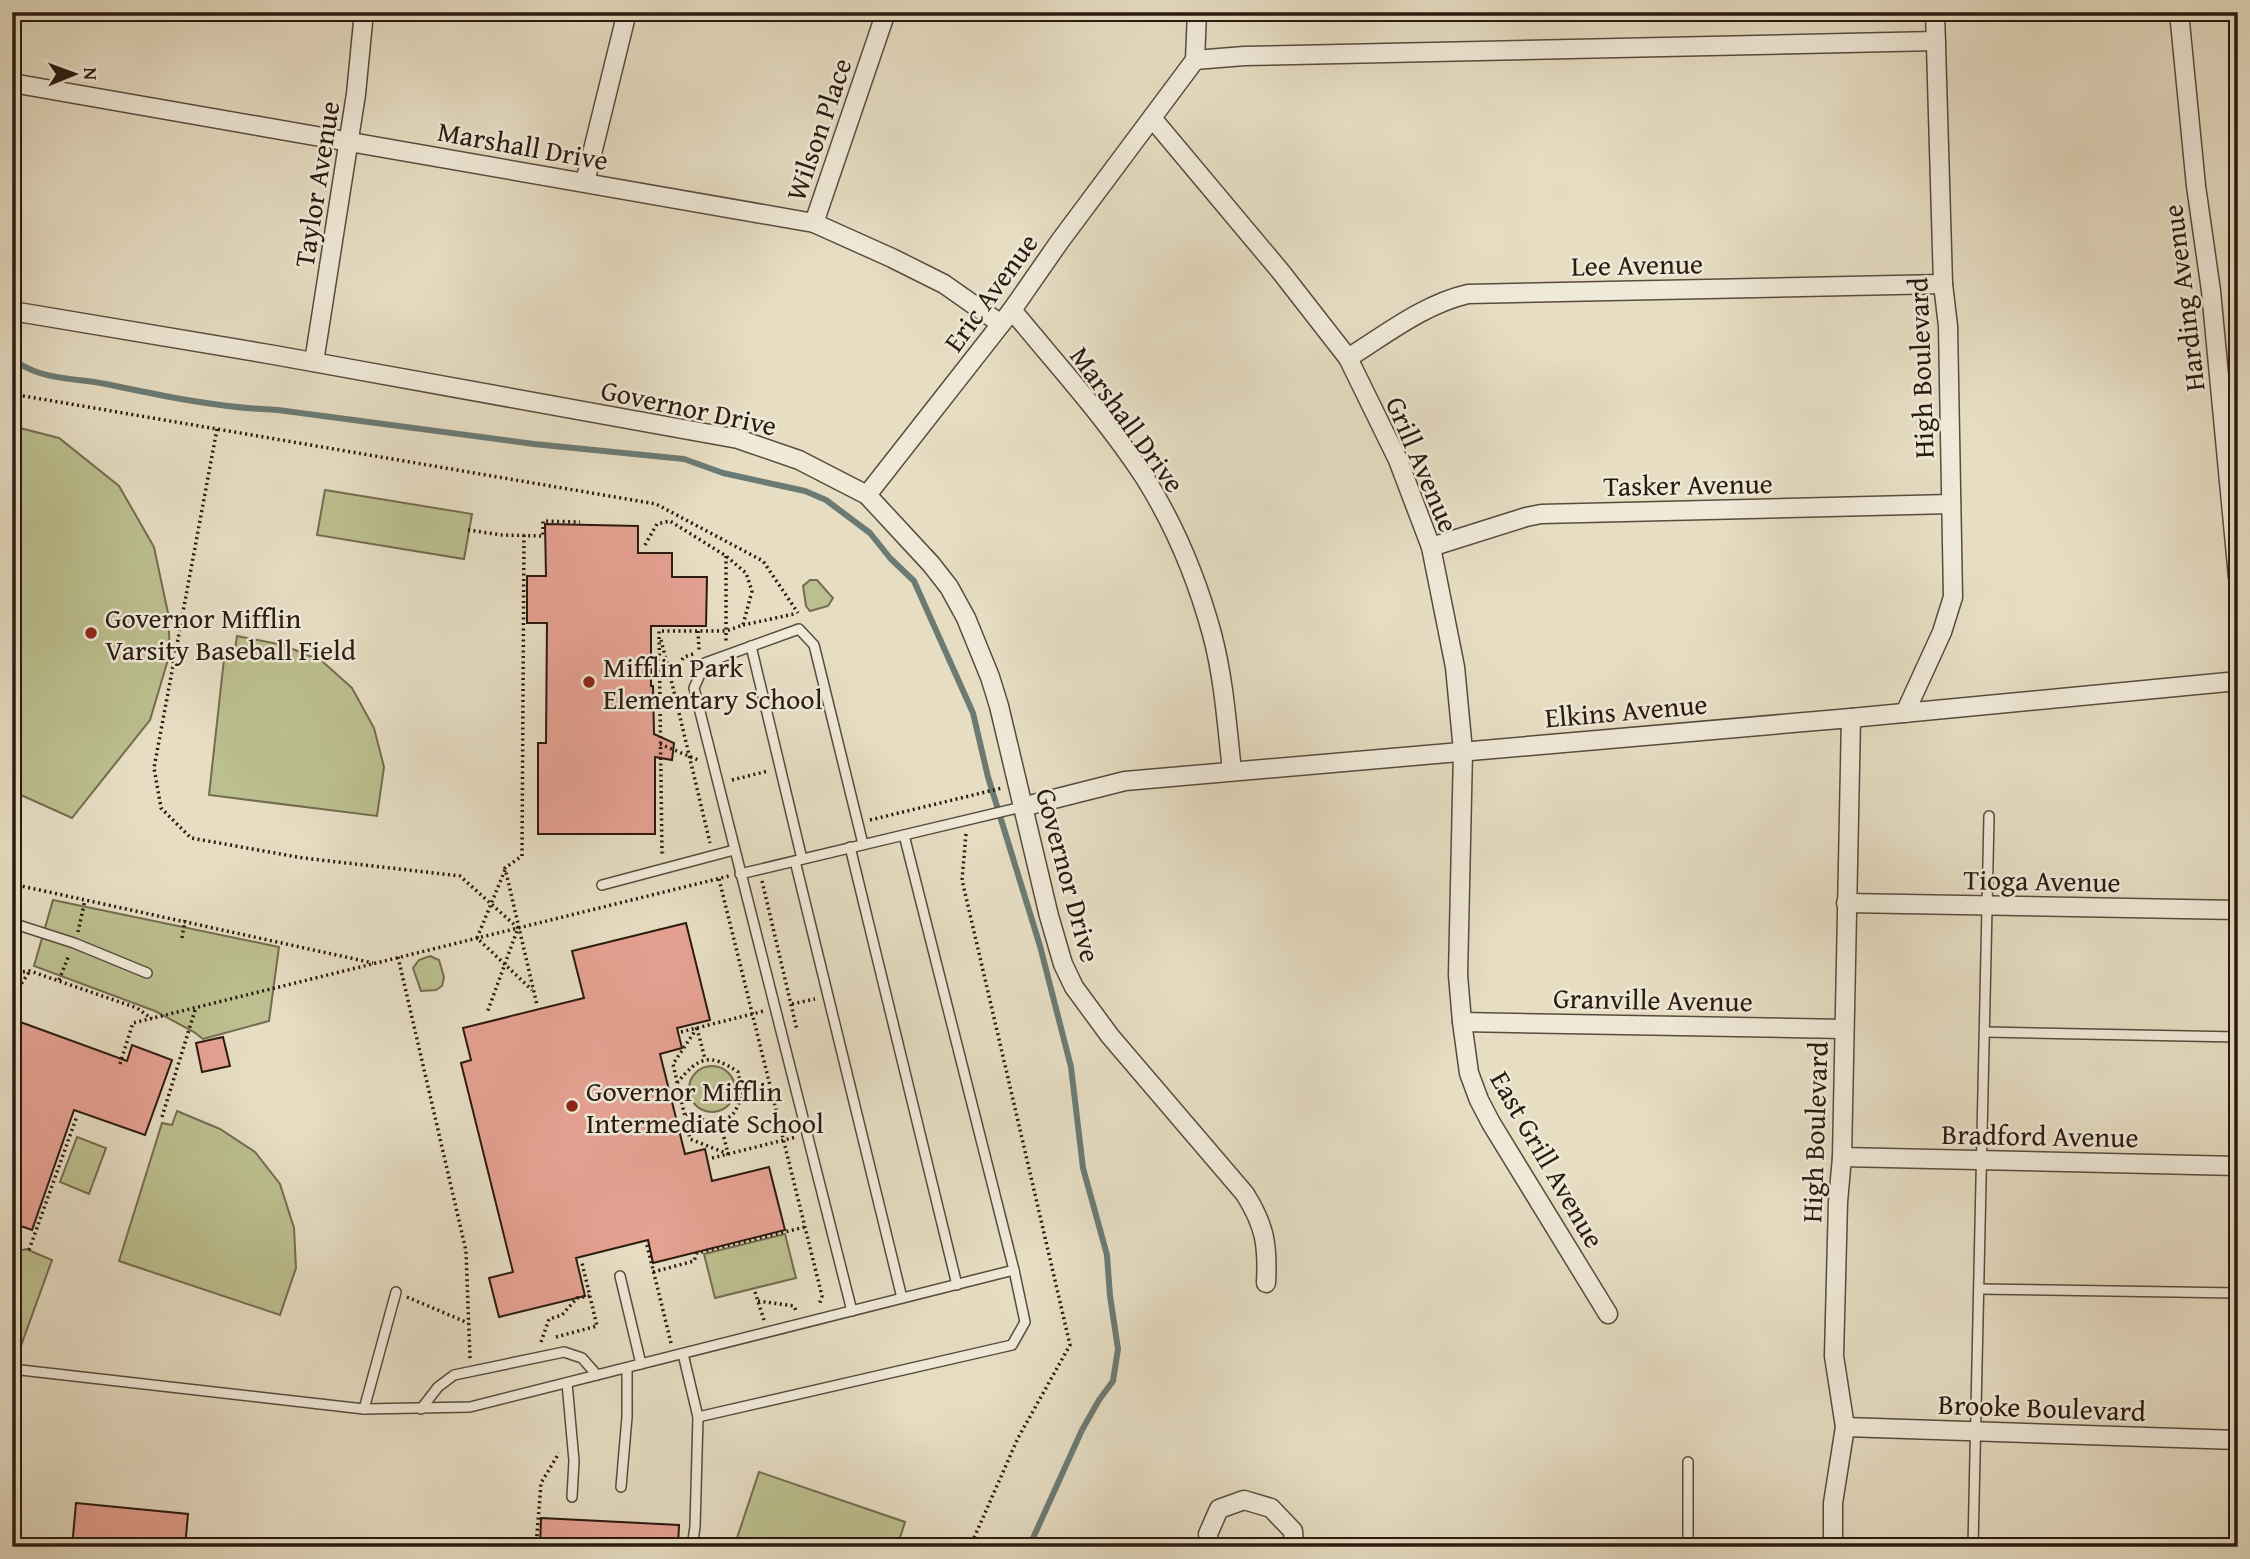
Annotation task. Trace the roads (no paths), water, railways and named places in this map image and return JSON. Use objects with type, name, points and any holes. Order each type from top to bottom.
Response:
[{"type":"street","name":"Taylor Avenue","points":[[314,362],[356,94],[364,12]]},
{"type":"street","points":[[585,182],[626,12]]},
{"type":"street","name":"Wilson Place","points":[[814,223],[886,12]]},
{"type":"street","points":[[1152,118],[1195,60],[1197,12]]},
{"type":"street","name":"High Boulevard","points":[[1905,713],[1942,632],[1953,597],[1948,326],[1943,284],[1935,12]]},
{"type":"street","name":"Harding Avenue","points":[[2179,12],[2196,186],[2211,290],[2238,577]]},
{"type":"street","points":[[1195,60],[1244,56],[1936,41]]},
{"type":"street","name":"Marshall Drive","points":[[12,83],[814,223],[892,258],[1007,317],[1106,424],[1145,478],[1169,520],[1200,595],[1212,636],[1222,682],[1232,771]]},
{"type":"street","name":"Eric Avenue","points":[[867,495],[1007,317],[1152,118]]},
{"type":"street","name":"Grill Avenue","points":[[1152,118],[1282,272],[1348,358],[1398,460],[1431,547],[1455,667],[1463,751],[1458,975],[1462,1022]]},
{"type":"street","name":"Lee Avenue","points":[[1348,358],[1422,313],[1448,300],[1468,295],[1943,284]]},
{"type":"street","name":"Governor Drive","points":[[12,312],[314,362],[738,439],[799,460],[867,495],[932,564],[966,618],[979,646],[999,706],[1049,916],[1063,964],[1074,987],[1110,1036],[1245,1194],[1264,1231],[1268,1251],[1266,1283]]},
{"type":"street","name":"Tasker Avenue","points":[[1431,547],[1541,514],[1951,504]]},
{"type":"street","name":"Elkins Avenue","points":[[1022,807],[1125,781],[1850,718],[2238,681]]},
{"type":"street","name":"High Boulevard","points":[[1833,1547],[1833,1503],[1845,1427],[1835,1356],[1838,1202],[1842,1157],[1850,718]]},
{"type":"street","name":"Tioga Avenue","points":[[1846,903],[2238,910]]},
{"type":"street","name":"Granville Avenue","points":[[1462,1022],[1844,1029]]},
{"type":"street","name":"East Grill Avenue","points":[[1462,1022],[1469,1073],[1479,1100],[1608,1314]]},
{"type":"street","name":"Bradford Avenue","points":[[1842,1157],[2238,1166]]},
{"type":"street","name":"Brooke Boulevard","points":[[1845,1427],[2238,1440]]},
{"type":"street","points":[[1210,1547],[1208,1534],[1219,1509],[1244,1500],[1271,1508],[1293,1531],[1294,1547]]},
{"type":"lane","points":[[852,1311],[694,688],[705,663],[799,629],[814,645],[863,845]]},
{"type":"lane","points":[[751,646],[828,996],[902,1298]]},
{"type":"lane","points":[[740,874],[1022,807]]},
{"type":"lane","points":[[1973,1547],[1989,816]]},
{"type":"lane","points":[[698,1417],[1012,1345],[1025,1322],[904,835]]},
{"type":"lane","points":[[850,848],[957,1284]]},
{"type":"lane","points":[[602,885],[734,850]]},
{"type":"lane","points":[[12,923],[74,943],[147,973]]},
{"type":"lane","points":[[1986,1032],[2238,1037]]},
{"type":"lane","points":[[12,1369],[364,1409],[470,1407],[1014,1270]]},
{"type":"lane","points":[[620,1276],[641,1364]]},
{"type":"lane","points":[[1979,1289],[2238,1293]]},
{"type":"lane","points":[[364,1409],[396,1292]]},
{"type":"lane","points":[[421,1409],[438,1387],[454,1375],[564,1352],[582,1357],[597,1375]]},
{"type":"lane","points":[[683,1354],[698,1417],[692,1547]]},
{"type":"lane","points":[[621,1487],[627,1417],[627,1368]]},
{"type":"lane","points":[[567,1383],[572,1434],[572,1497]]},
{"type":"lane","points":[[1688,1462],[1688,1547]]},
{"type":"waterway","points":[[12,360],[54,377],[98,382],[213,404],[534,444],[684,459],[723,473],[805,491],[826,500],[870,533],[890,558],[914,581],[973,713],[988,777],[1040,946],[1071,1067],[1083,1168],[1107,1255],[1118,1349],[1113,1381],[1082,1430],[1029,1547]]},
{"type":"place","name":"Governor Mifflin Varsity Baseball Field","points":[[91,633]]},
{"type":"place","name":"Mifflin Park Elementary School","points":[[589,682]]},
{"type":"place","name":"Governor Mifflin Intermediate School","points":[[572,1106]]}]
